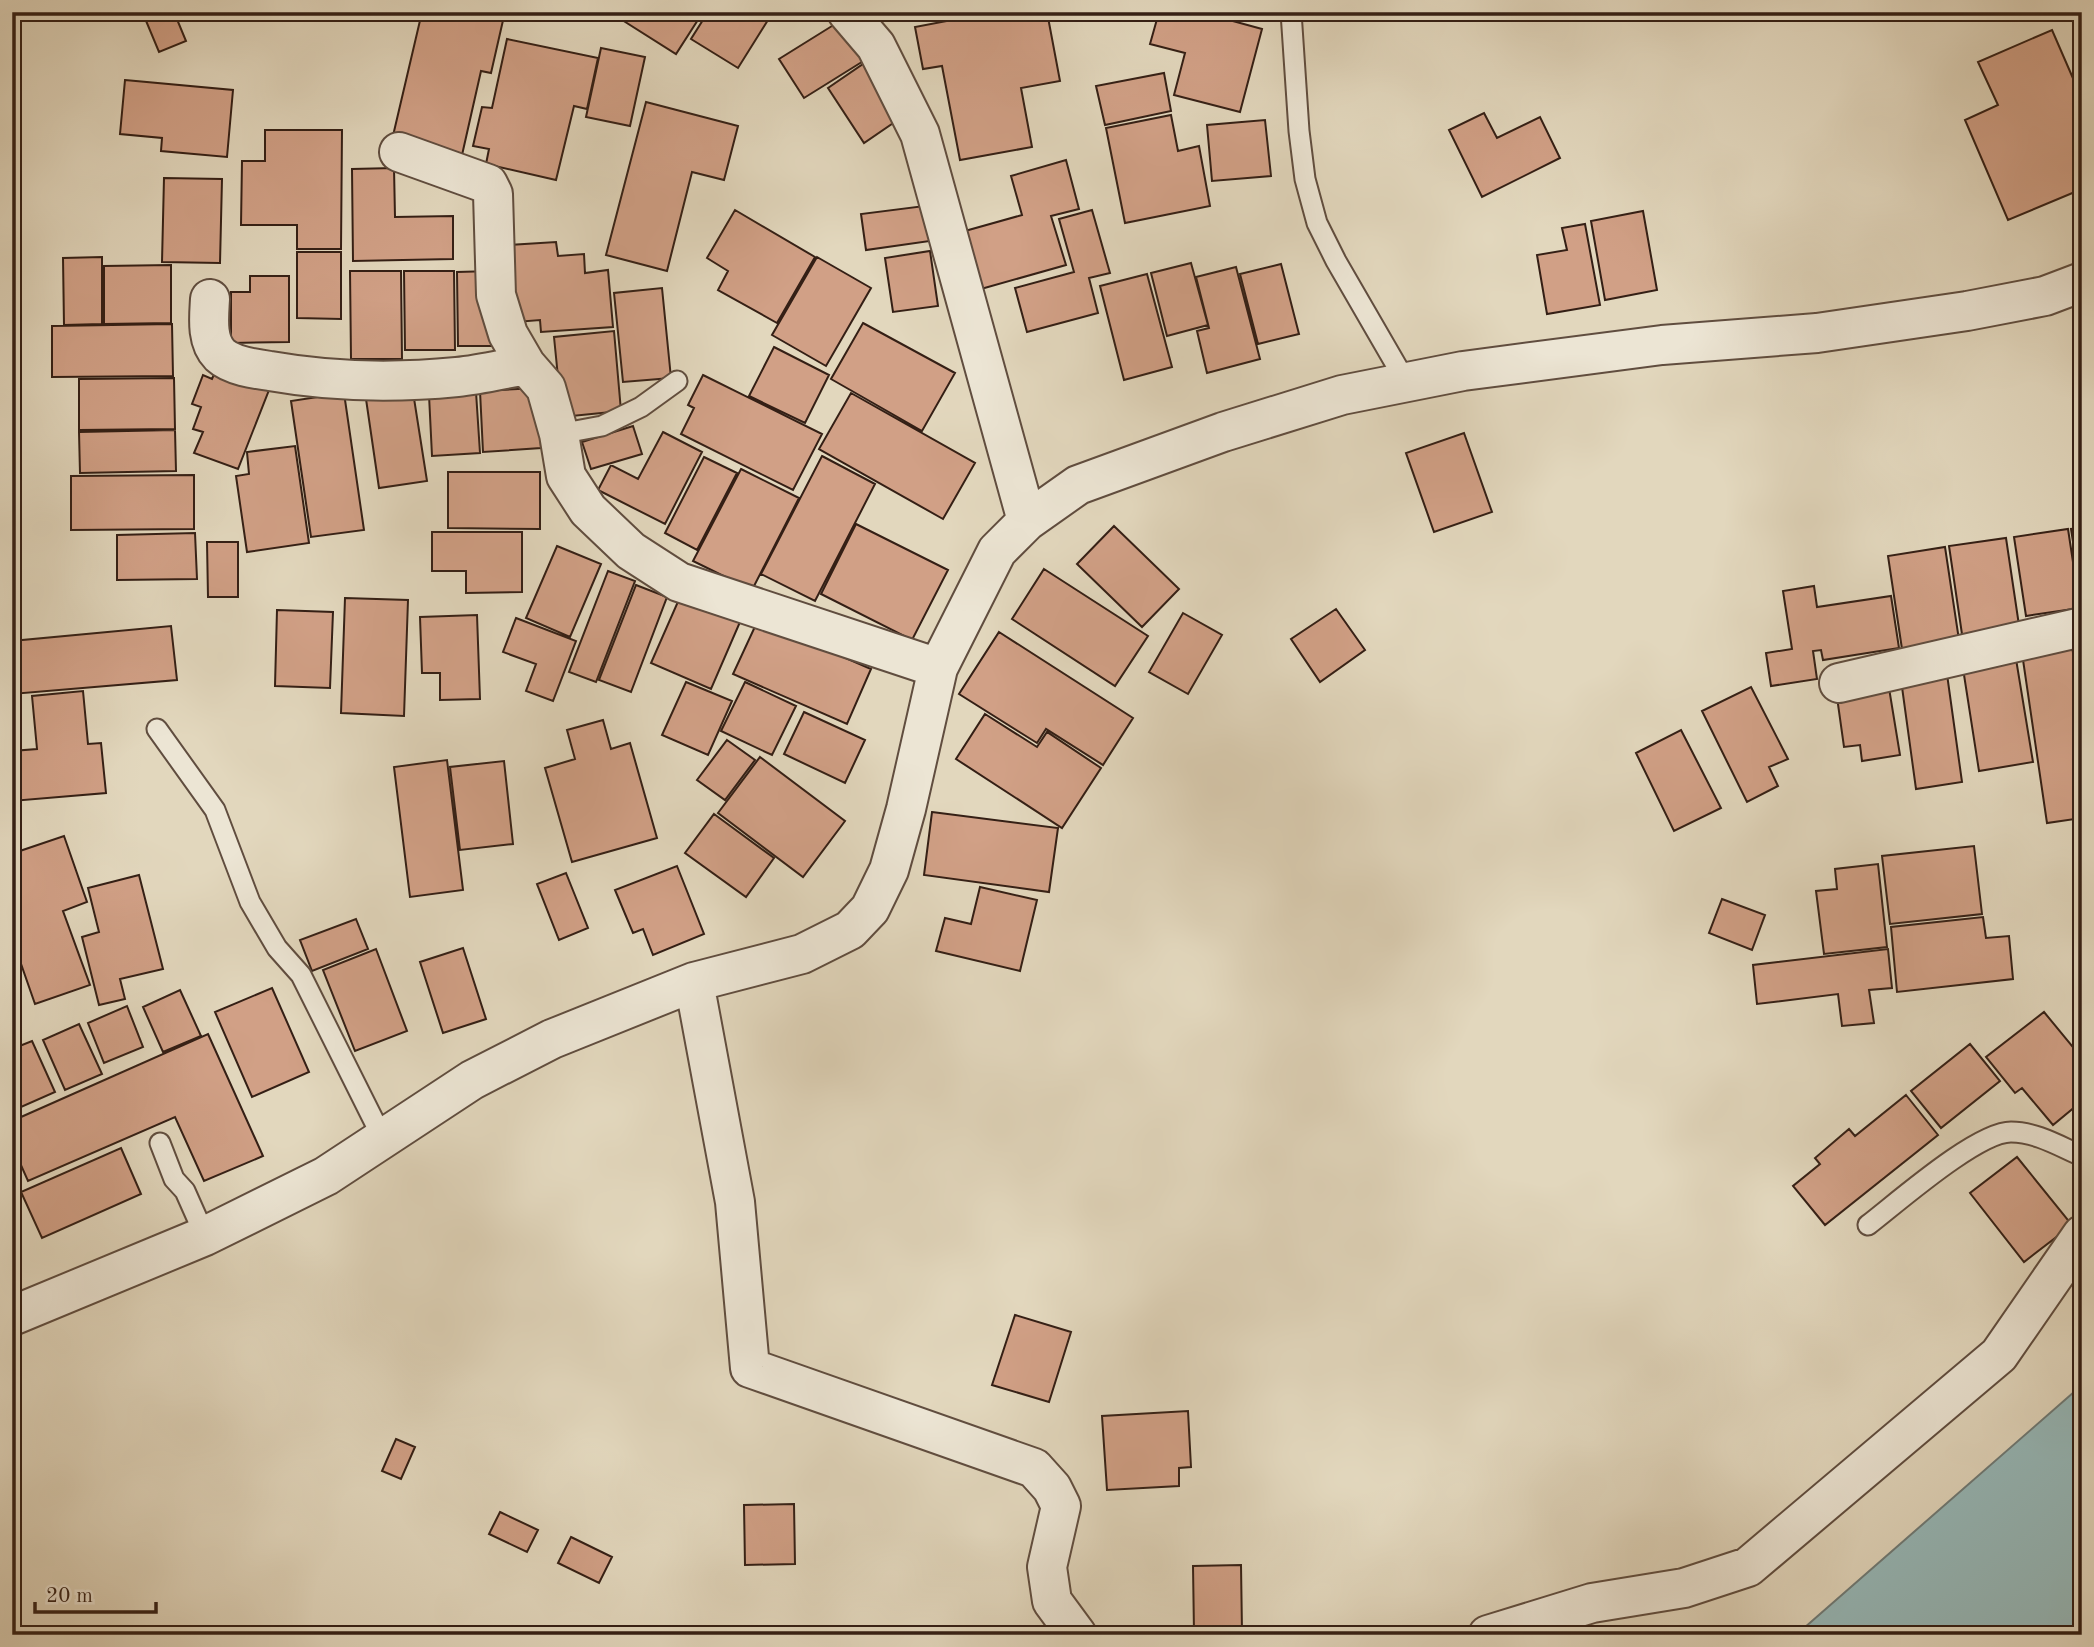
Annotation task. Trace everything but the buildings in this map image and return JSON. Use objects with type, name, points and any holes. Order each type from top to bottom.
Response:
[{"type":"street","points":[[847,12],[876,46],[920,134],[1027,521]]},
{"type":"street","points":[[399,152],[488,184],[493,194],[494,207],[496,295],[508,334],[526,365],[546,388],[559,435],[566,476],[588,510],[631,551],[678,582],[938,668]]},
{"type":"street","points":[[12,1316],[205,1236],[326,1176],[472,1080],[552,1039],[694,982],[802,954],[850,930],[865,915],[878,895],[889,870],[906,810],[938,668],[997,551],[1027,521],[1078,485],[1223,432],[1342,395],[1406,382],[1463,371],[1635,349],[1817,333],[1953,313],[2045,296],[2082,282]]},
{"type":"street","points":[[210,299],[208,321],[218,354],[226,360],[253,369],[306,378],[400,380],[460,377],[526,365]]},
{"type":"street","points":[[1839,683],[2082,627]]},
{"type":"street","points":[[694,982],[735,1202],[750,1368],[1034,1468],[1052,1488],[1061,1506],[1047,1567],[1052,1601],[1077,1635]]},
{"type":"street","points":[[1488,1635],[1592,1603],[1684,1588],[1748,1567],[1999,1355],[2082,1235]]},
{"type":"lane","points":[[1291,12],[1298,131],[1305,179],[1317,223],[1406,382]]},
{"type":"lane","points":[[559,435],[602,426],[641,407],[677,381]]},
{"type":"lane","points":[[157,729],[215,810],[250,902],[276,948],[301,975],[383,1139]]},
{"type":"lane","points":[[1868,1225],[1975,1145],[2008,1132],[2030,1133],[2082,1156]]},
{"type":"lane","points":[[160,1143],[174,1179],[185,1191],[205,1236]]},
{"type":"water","points":[[2082,1385],[2082,1635],[1796,1635]]}]
